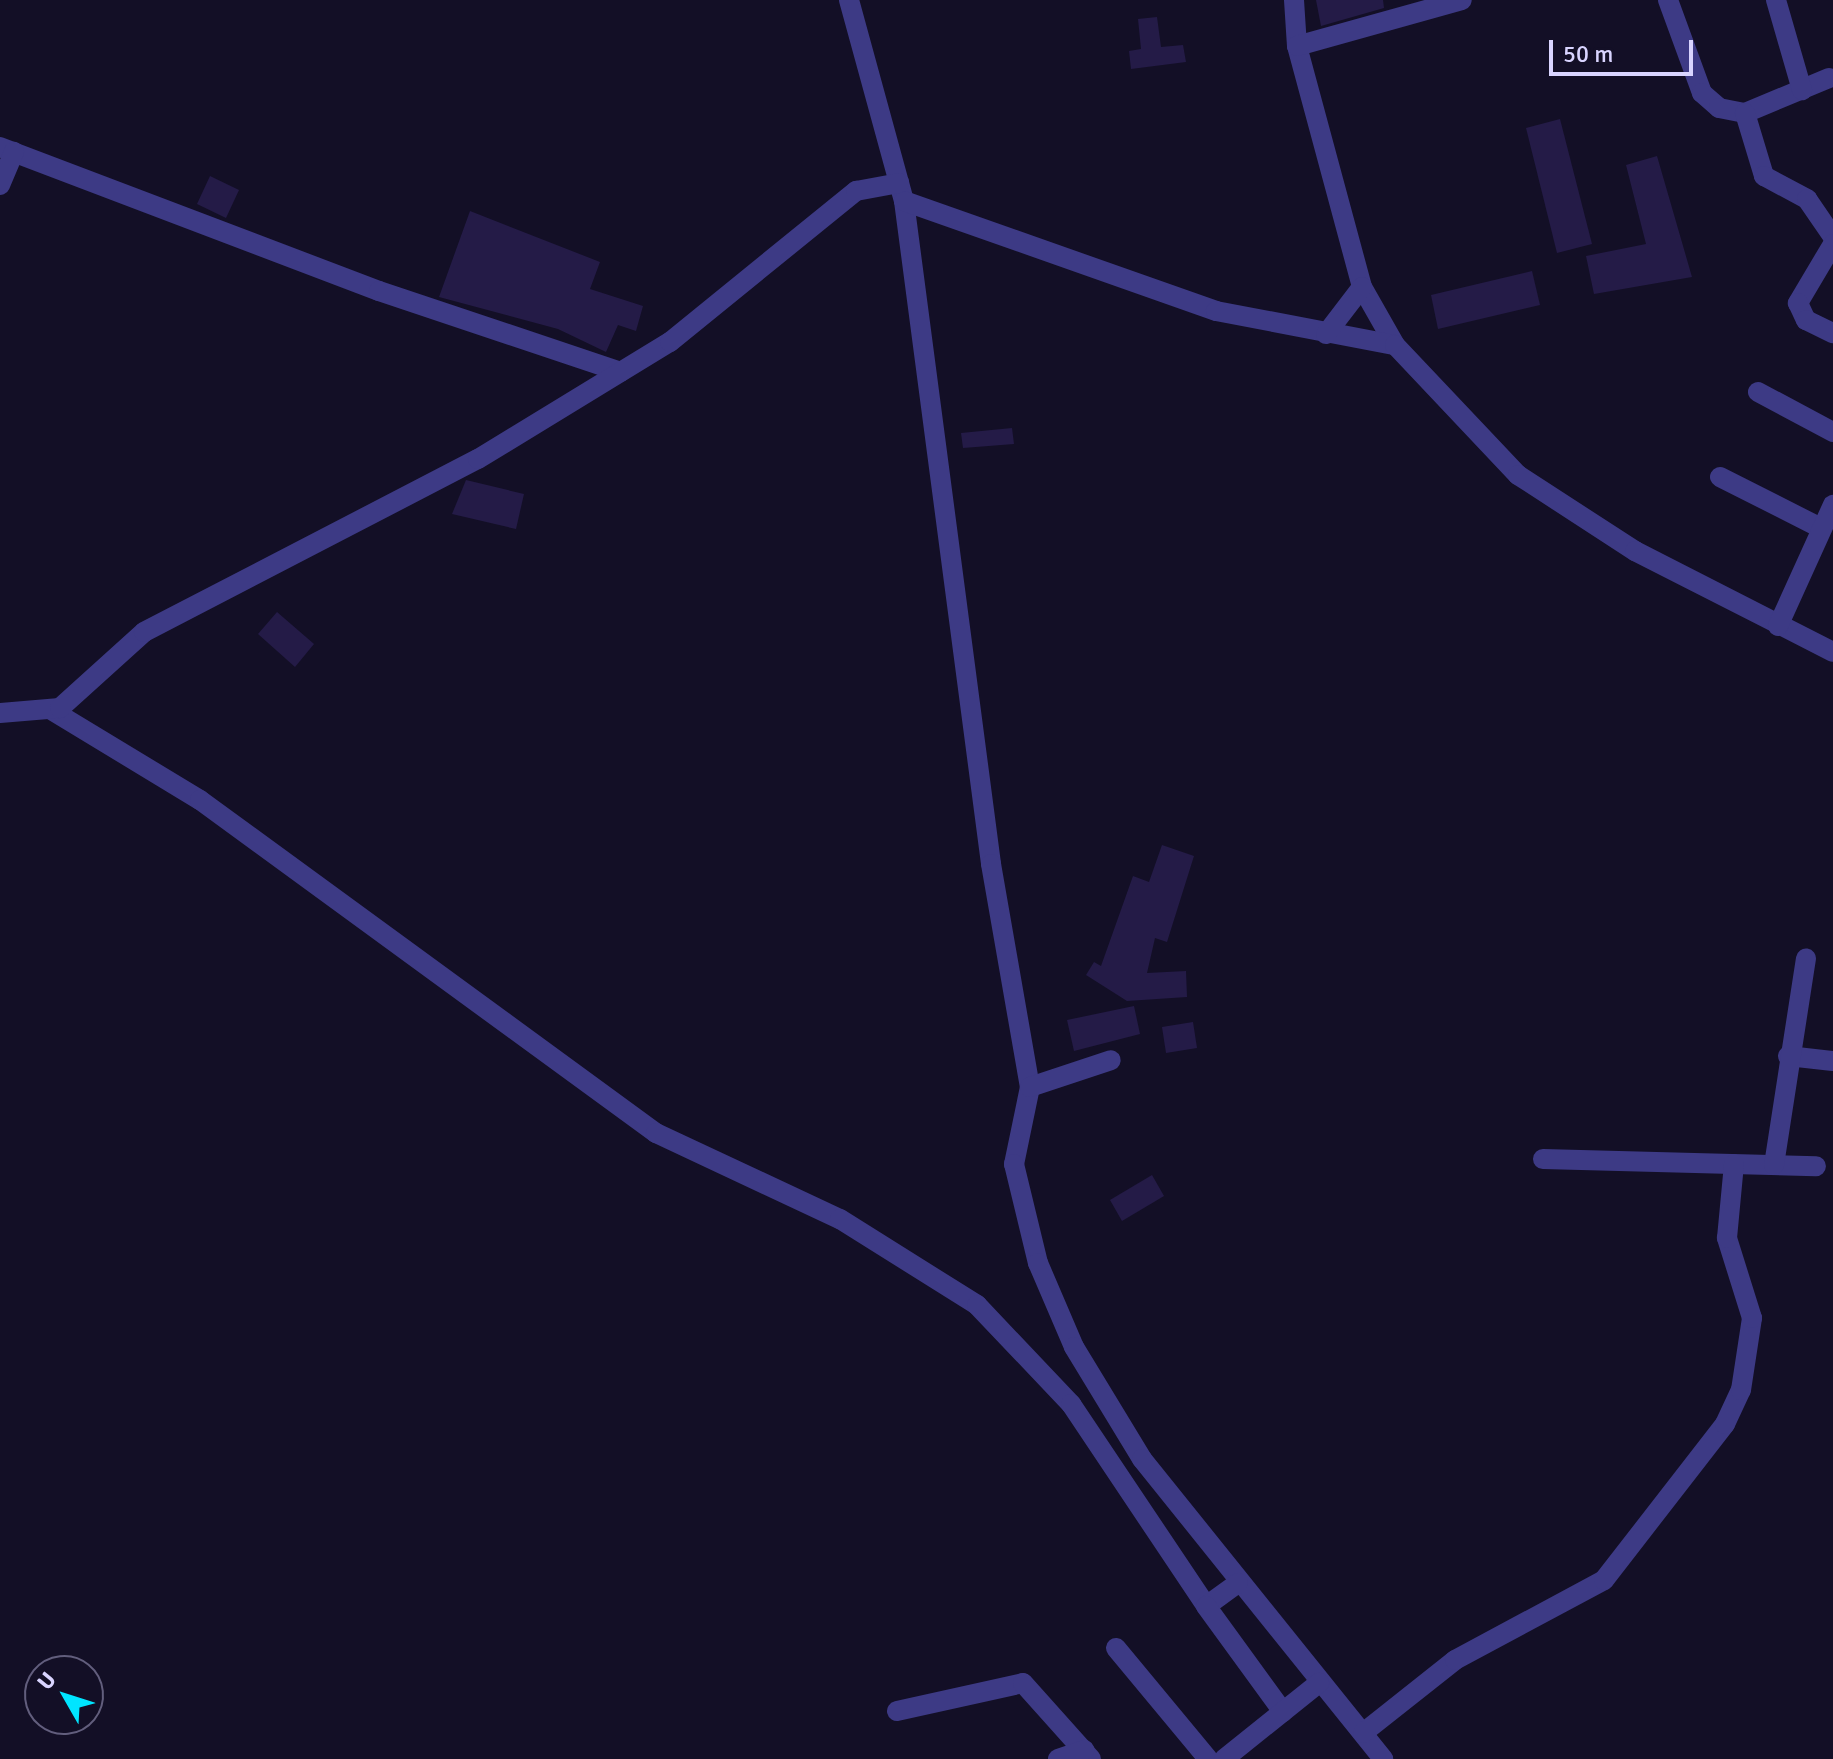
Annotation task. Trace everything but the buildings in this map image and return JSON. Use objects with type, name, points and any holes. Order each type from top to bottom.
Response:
[{"type":"street","points":[[849,0],[901,192],[991,864],[1030,1087],[1014,1164],[1046,1288],[1142,1459],[1238,1583],[1383,1759]]},
{"type":"street","points":[[1294,0],[1297,46],[1362,287],[1395,345],[1518,475],[1635,551],[1833,652]]},
{"type":"street","points":[[1297,46],[1462,0]]},
{"type":"street","points":[[1668,0],[1702,93],[1719,108],[1745,113],[1829,78]]},
{"type":"street","points":[[1776,0],[1802,90]]},
{"type":"street","points":[[1745,113],[1764,176],[1807,199],[1833,237]]},
{"type":"street","points":[[0,185],[7,150],[379,291],[621,372]]},
{"type":"street","points":[[53,711],[160,623],[362,524],[621,372],[691,327],[856,191],[901,192],[1216,311],[1395,345]]},
{"type":"street","points":[[1833,244],[1798,303],[1806,320],[1833,333]]},
{"type":"street","points":[[1326,334],[1362,287]]},
{"type":"street","points":[[1758,392],[1833,432]]},
{"type":"street","points":[[1720,477],[1821,528]]},
{"type":"street","points":[[1778,626],[1833,505]]},
{"type":"street","points":[[0,713],[53,711],[200,800],[656,1133],[840,1219],[977,1305],[1071,1404],[1206,1606],[1283,1712]]},
{"type":"street","points":[[1774,1165],[1788,1056],[1806,958]]},
{"type":"street","points":[[1788,1056],[1833,1061]]},
{"type":"street","points":[[1030,1087],[1111,1060]]},
{"type":"street","points":[[1543,1159],[1816,1166]]},
{"type":"street","points":[[1363,1733],[1455,1660],[1604,1580],[1725,1424],[1741,1390],[1752,1318],[1727,1238],[1734,1164]]},
{"type":"street","points":[[1206,1606],[1238,1583]]},
{"type":"street","points":[[1116,1648],[1208,1759]]},
{"type":"street","points":[[897,1711],[1023,1683],[1088,1755]]},
{"type":"street","points":[[1224,1759],[1319,1683]]},
{"type":"street","points":[[1058,1759],[1088,1755]]}]
